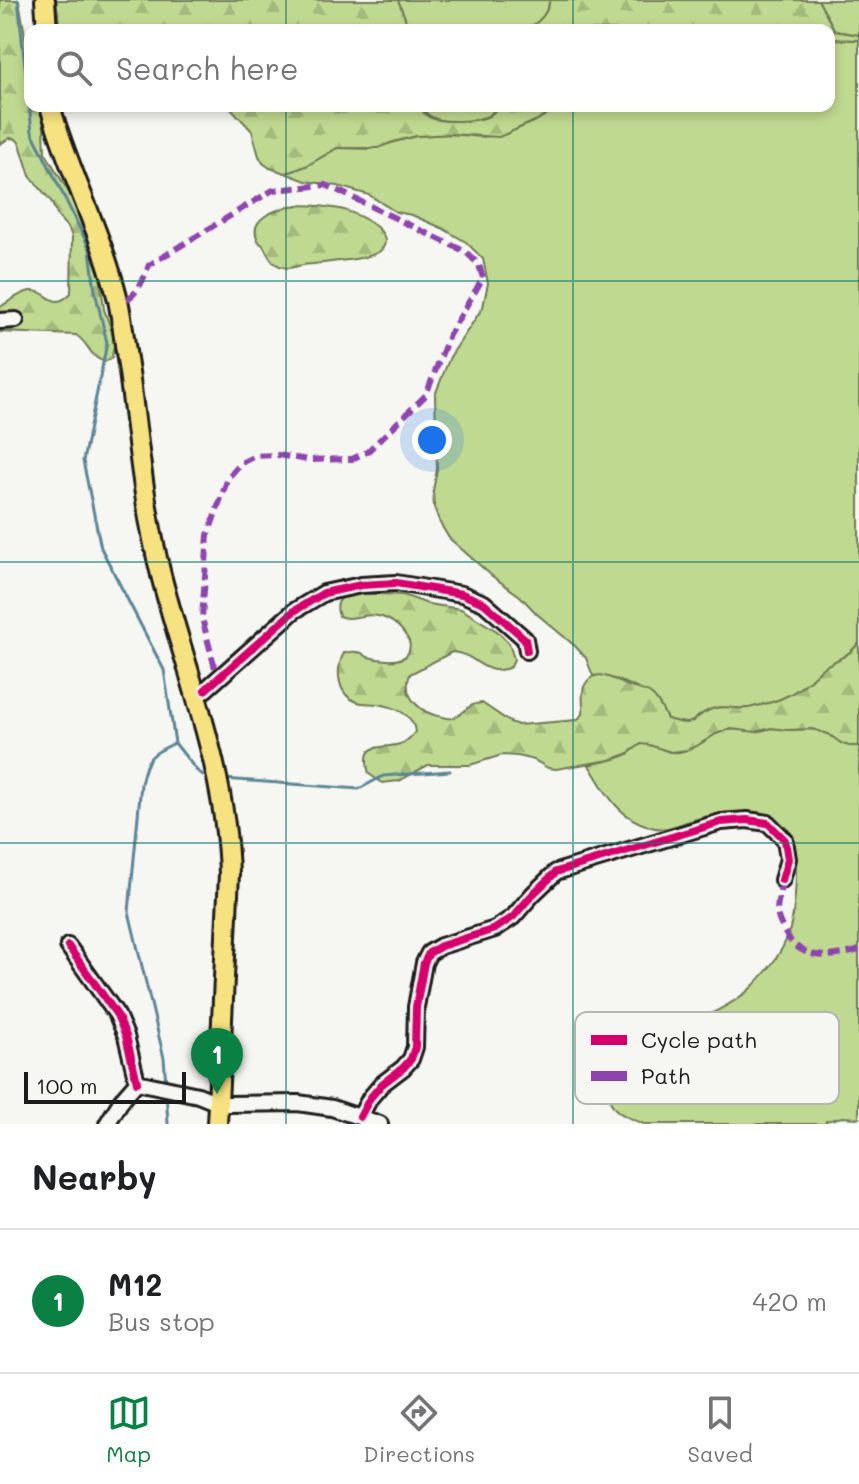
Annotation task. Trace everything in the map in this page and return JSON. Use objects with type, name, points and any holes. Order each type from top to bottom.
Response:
[{"type":"main road","points":[[36,0],[37,24]]},
{"type":"main road","points":[[45,0],[47,24]]},
{"type":"main road","points":[[52,112],[118,301],[153,539],[200,709],[222,773]]},
{"type":"main road","points":[[63,112],[127,299],[162,536],[205,690],[238,837],[239,874],[223,1104],[226,1124]]},
{"type":"main road","points":[[217,1124],[223,1104]]},
{"type":"street","points":[[0,321],[16,320]]},
{"type":"street","points":[[205,690],[294,611],[324,593],[361,585],[396,583],[462,594],[484,603],[525,639],[527,651]]},
{"type":"street","points":[[360,1117],[382,1084],[411,1059],[415,1047],[416,1007],[424,963],[429,953],[441,946],[495,929],[513,917],[556,872],[721,822],[747,820],[768,823],[785,840],[788,859],[782,880]]},
{"type":"street","points":[[68,946],[117,1015],[126,1036],[137,1082]]},
{"type":"street","points":[[137,1082],[198,1095],[223,1104],[298,1103],[332,1108],[380,1124]]},
{"type":"street","points":[[107,1124],[137,1082]]},
{"type":"green space","points":[[0,0],[19,0],[24,30],[24,112],[41,112],[45,152],[78,208],[100,276],[104,309],[115,340],[112,357],[105,362],[96,357],[76,335],[0,332],[0,307],[18,296],[36,291],[59,301],[71,293],[72,237],[51,201],[30,176],[20,144],[10,138],[0,144]]},
{"type":"green space","points":[[56,0],[398,0],[406,24],[59,24]]},
{"type":"green space","points":[[398,0],[550,0],[542,18],[535,24],[406,24]]},
{"type":"green space","points":[[550,0],[818,0],[831,24],[535,24],[547,10]]},
{"type":"green space","points":[[818,0],[859,0],[859,35],[835,31],[835,24],[831,24]]},
{"type":"green space","points":[[835,31],[859,35],[859,40],[835,39]]},
{"type":"green space","points":[[835,39],[859,40],[859,643],[847,655],[824,667],[785,697],[749,708],[717,708],[689,723],[667,719],[652,697],[618,680],[593,676],[586,658],[575,646],[449,538],[434,507],[437,469],[435,395],[450,357],[483,307],[488,283],[483,259],[466,242],[442,228],[412,215],[396,212],[369,195],[306,181],[285,173],[308,165],[337,148],[370,149],[416,136],[450,134],[482,137],[506,134],[550,112],[835,112]]},
{"type":"green space","points":[[235,112],[425,112],[429,117],[459,121],[477,120],[494,112],[550,112],[499,137],[450,134],[416,136],[378,148],[337,148],[308,165],[285,173],[263,163],[252,131]]},
{"type":"green space","points":[[493,112],[489,116],[452,122],[433,118],[426,113]]},
{"type":"green space","points":[[290,206],[328,207],[355,214],[380,230],[385,244],[375,254],[358,259],[288,268],[279,266],[271,260],[257,238],[257,225],[265,216]]},
{"type":"green space","points":[[353,593],[403,595],[428,604],[461,609],[497,631],[509,643],[514,659],[511,667],[502,670],[487,668],[452,652],[410,674],[408,690],[415,703],[427,712],[447,718],[454,718],[472,705],[482,703],[518,725],[577,720],[583,714],[584,686],[591,678],[602,675],[649,693],[667,719],[689,723],[717,708],[749,708],[785,697],[859,643],[859,746],[849,746],[812,729],[771,728],[756,732],[731,729],[687,750],[671,752],[641,744],[627,754],[610,760],[556,769],[534,760],[502,755],[470,765],[428,765],[399,781],[382,783],[369,774],[367,756],[374,748],[405,742],[415,732],[414,726],[407,716],[396,709],[351,699],[342,688],[339,667],[344,653],[360,652],[372,658],[396,660],[405,656],[410,644],[398,626],[388,619],[369,615],[339,616],[339,601]]},
{"type":"green space","points":[[771,728],[817,730],[847,744],[859,746],[859,1118],[842,1117],[825,1124],[644,1124],[620,1113],[612,1104],[839,1104],[839,1012],[714,1012],[752,987],[782,948],[794,907],[796,865],[792,846],[757,818],[745,813],[711,815],[665,828],[639,823],[614,803],[589,765],[622,757],[641,744],[678,752],[692,748],[722,731]]},
{"type":"waterway","points":[[18,0],[24,57]]},
{"type":"waterway","points":[[30,112],[32,132],[90,249],[95,291],[107,343],[83,461],[101,548],[164,670],[175,743],[197,771],[208,778]]},
{"type":"waterway","points":[[166,1084],[164,1058],[129,912],[143,775],[150,758],[175,743]]},
{"type":"waterway","points":[[223,779],[359,789],[383,776],[450,771]]},
{"type":"waterway","points":[[166,1092],[168,1124]]},
{"type":"marked path","points":[[127,299],[138,289],[149,265],[273,190],[326,185],[466,252],[479,265],[483,278],[449,335],[426,395],[367,452],[352,459],[255,456],[241,463],[228,478],[208,535],[202,618],[218,680]]},
{"type":"marked path","points":[[782,880],[777,913],[783,929],[797,947],[826,956],[859,950]]},
{"type":"cycle path","points":[[205,690],[294,611],[324,593],[361,585],[396,583],[462,594],[484,603],[525,639],[527,651]]},
{"type":"cycle path","points":[[360,1117],[382,1084],[411,1059],[415,1047],[416,1007],[424,963],[429,953],[441,946],[495,929],[513,917],[556,872],[721,822],[747,820],[768,823],[785,840],[788,859],[782,880]]},
{"type":"cycle path","points":[[68,946],[117,1015],[126,1036],[137,1082]]},
{"type":"place","name":"M12","points":[[217,1094]]}]
